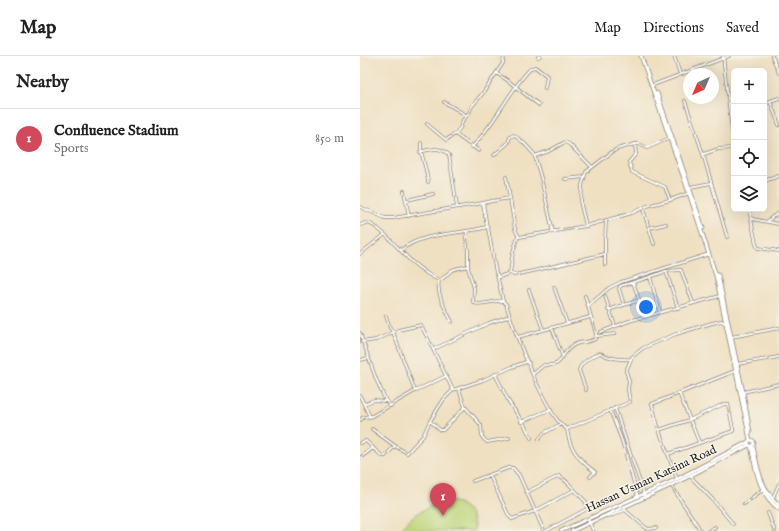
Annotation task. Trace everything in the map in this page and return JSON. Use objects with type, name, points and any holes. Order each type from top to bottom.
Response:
[{"type":"main road","points":[[642,56],[654,85],[690,187],[718,275],[743,392],[750,443],[762,482],[768,494],[779,504]]},
{"type":"main road","points":[[642,56],[722,295],[735,372],[758,482],[769,500],[779,509]]},
{"type":"main road","name":"Hassan Usman Katsina Road","points":[[561,531],[671,485],[750,443]]},
{"type":"main road","name":"Hassan Usman Katsina Road","points":[[644,496],[750,443]]},
{"type":"main road","name":"Hassan Usman Katsina Road","points":[[572,531],[639,498]]},
{"type":"street","points":[[427,124],[446,140],[455,134],[472,106],[483,93],[503,63],[504,56]]},
{"type":"street","points":[[674,56],[680,74]]},
{"type":"street","points":[[654,85],[723,57],[729,56]]},
{"type":"street","points":[[772,56],[779,73]]},
{"type":"street","points":[[723,57],[731,120]]},
{"type":"street","points":[[472,147],[480,139],[529,69],[533,67],[547,76],[545,88]]},
{"type":"street","points":[[496,73],[539,105]]},
{"type":"street","points":[[766,104],[779,98]]},
{"type":"street","points":[[770,101],[779,125]]},
{"type":"street","points":[[444,102],[466,115]]},
{"type":"street","points":[[686,104],[703,154],[727,237]]},
{"type":"street","points":[[455,134],[479,151]]},
{"type":"street","points":[[494,155],[508,143],[510,137],[514,135],[528,147],[535,157],[553,232]]},
{"type":"street","points":[[586,226],[581,205],[581,192],[586,172],[612,152],[635,144],[639,144],[647,148],[670,138]]},
{"type":"street","points":[[535,157],[565,142],[569,144],[592,167]]},
{"type":"street","points":[[421,143],[420,152],[428,172],[428,182]]},
{"type":"street","points":[[635,144],[636,154],[629,162],[632,172],[665,187],[670,200]]},
{"type":"street","points":[[703,154],[718,149],[731,148]]},
{"type":"street","points":[[420,152],[433,149],[444,151],[449,155],[457,208]]},
{"type":"street","points":[[767,180],[779,176]]},
{"type":"street","points":[[506,177],[515,229],[518,236],[513,252],[510,273]]},
{"type":"street","points":[[565,178],[584,177]]},
{"type":"street","points":[[690,187],[711,182]]},
{"type":"street","points":[[404,191],[409,216]]},
{"type":"street","points":[[518,236],[520,237],[586,226],[632,213],[689,193]]},
{"type":"street","points":[[407,200],[433,194]]},
{"type":"street","points":[[360,208],[385,218],[409,216],[510,198]]},
{"type":"street","points":[[483,203],[503,301],[506,304],[537,386],[561,424],[567,430],[570,442],[579,458],[595,472],[590,477]]},
{"type":"street","points":[[643,208],[654,244]]},
{"type":"street","points":[[750,212],[758,248],[779,251]]},
{"type":"street","points":[[768,221],[779,213]]},
{"type":"street","points":[[752,219],[779,224]]},
{"type":"street","points":[[605,266],[606,220]]},
{"type":"street","points":[[360,225],[366,223],[370,224],[401,250],[410,261],[439,280]]},
{"type":"street","points":[[649,228],[666,224]]},
{"type":"street","points":[[401,250],[411,244],[431,237],[467,232],[488,227]]},
{"type":"street","points":[[467,232],[468,266],[474,288],[473,303],[487,304],[503,301]]},
{"type":"street","points":[[360,254],[384,235]]},
{"type":"street","points":[[497,276],[499,277],[510,273],[514,275],[605,254]]},
{"type":"street","points":[[588,306],[609,288],[621,282],[709,254]]},
{"type":"street","points":[[439,280],[443,279],[448,273],[454,270],[468,266]]},
{"type":"street","points":[[624,305],[619,288],[632,282],[666,271],[681,270],[693,303]]},
{"type":"street","points":[[666,271],[678,308]]},
{"type":"street","points":[[650,277],[660,312]]},
{"type":"street","points":[[439,280],[438,284],[440,294],[452,322]]},
{"type":"street","points":[[632,282],[640,300],[645,317]]},
{"type":"street","points":[[554,287],[567,324]]},
{"type":"street","points":[[529,290],[543,330]]},
{"type":"street","points":[[601,332],[614,326],[722,295]]},
{"type":"street","points":[[585,296],[596,336]]},
{"type":"street","points":[[605,296],[614,326]]},
{"type":"street","points":[[608,310],[640,300]]},
{"type":"street","points":[[386,316],[414,391]]},
{"type":"street","points":[[434,349],[489,323],[510,316]]},
{"type":"street","points":[[518,337],[590,317]]},
{"type":"street","points":[[567,430],[631,401],[628,390],[629,381],[626,371],[631,359],[644,348],[676,334],[712,323],[721,321],[726,323]]},
{"type":"street","points":[[362,342],[376,340],[393,332],[421,325],[453,390]]},
{"type":"street","points":[[552,328],[562,357]]},
{"type":"street","points":[[732,337],[779,328]]},
{"type":"street","points":[[360,333],[376,379],[386,401],[391,406]]},
{"type":"street","points":[[533,374],[544,365],[553,366],[559,363],[564,353],[574,344],[590,342],[595,339],[596,336],[615,334]]},
{"type":"street","points":[[586,390],[579,370],[580,367],[592,356],[600,353],[605,356],[631,359]]},
{"type":"street","points":[[737,364],[779,357]]},
{"type":"street","points":[[360,360],[369,358]]},
{"type":"street","points":[[372,429],[395,446],[407,452],[423,436],[444,398],[453,390],[459,389],[526,362],[529,363]]},
{"type":"street","points":[[677,479],[659,430],[652,404],[735,372]]},
{"type":"street","points":[[495,374],[509,402],[531,438]]},
{"type":"street","points":[[360,420],[364,417],[370,417],[391,406],[414,391],[446,376]]},
{"type":"street","points":[[743,392],[779,384]]},
{"type":"street","points":[[774,385],[779,388]]},
{"type":"street","points":[[459,389],[465,407],[481,425],[482,437],[487,442],[509,438]]},
{"type":"street","points":[[679,393],[699,442]]},
{"type":"street","points":[[360,396],[370,417]]},
{"type":"street","points":[[364,404],[374,400],[386,401]]},
{"type":"street","points":[[659,430],[689,420],[724,404],[728,404],[733,430],[668,454]]},
{"type":"street","points":[[430,421],[442,430],[465,407]]},
{"type":"street","points":[[616,408],[644,496]]},
{"type":"street","points":[[522,422],[551,409]]},
{"type":"street","points":[[610,410],[622,441],[639,498]]},
{"type":"street","points":[[539,439],[544,433],[561,424]]},
{"type":"street","points":[[360,443],[366,441],[382,456],[385,456],[395,446]]},
{"type":"street","points":[[360,458],[373,448]]},
{"type":"street","points":[[473,481],[490,476],[508,468],[512,468],[519,475],[534,511],[545,531],[587,509],[586,502],[567,482],[559,476],[527,492]]},
{"type":"street","points":[[490,476],[510,518],[512,519],[534,511],[574,490]]},
{"type":"street","points":[[690,476],[713,500],[732,524]]},
{"type":"street","points":[[772,498],[779,484]]},
{"type":"street","points":[[671,485],[701,531]]},
{"type":"street","points":[[744,504],[762,490]]},
{"type":"street","points":[[605,516],[613,515],[625,510],[646,528],[656,528]]},
{"type":"street","points":[[768,513],[775,531]]},
{"type":"street","points":[[588,519],[593,531]]},
{"type":"street","points":[[708,531],[716,528]]},
{"type":"green space","points":[[445,501],[457,503],[467,509],[474,524],[474,531],[401,531],[413,516],[433,505]]},
{"type":"place","name":"Confluence Stadium","points":[[443,516]]}]
